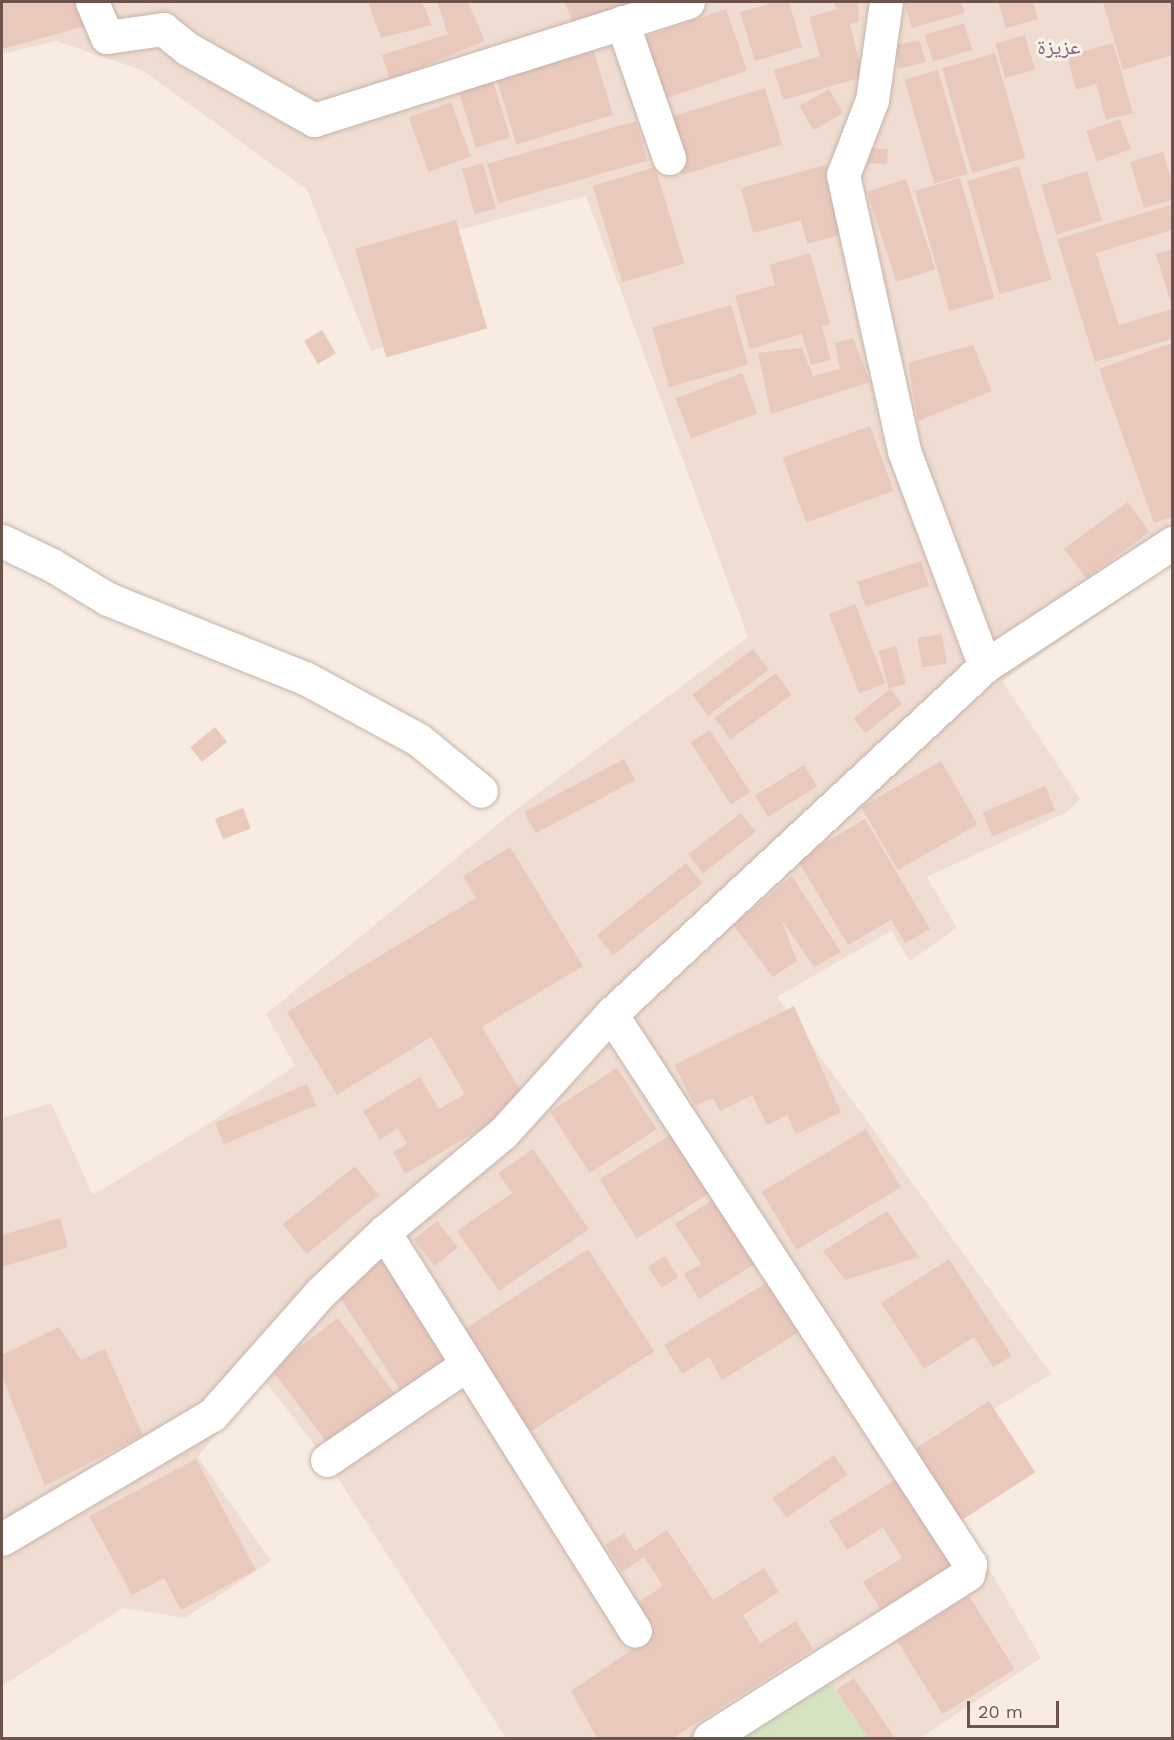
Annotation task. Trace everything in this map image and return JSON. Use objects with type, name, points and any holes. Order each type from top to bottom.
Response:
[{"type":"street","points":[[92,2],[107,37],[163,29],[188,49],[314,120],[688,2]]},
{"type":"street","points":[[886,2],[872,100],[843,175],[904,452],[985,666]]},
{"type":"street","points":[[622,22],[669,158]]},
{"type":"street","points":[[2,541],[52,565],[108,599],[305,678],[342,702],[419,740],[481,790]]},
{"type":"street","points":[[2,1539],[212,1415],[320,1293],[384,1232],[503,1133],[611,1014],[985,666],[1173,543]]},
{"type":"street","points":[[611,1014],[970,1564],[968,1574],[710,1738]]},
{"type":"street","points":[[384,1232],[635,1631]]},
{"type":"street","points":[[327,1460],[467,1364]]},
{"type":"shaded area","points":[[2,2],[1172,2],[1172,564],[1002,681],[1080,799],[1067,812],[927,877],[957,928],[910,961],[891,931],[777,997],[1051,1374],[994,1409],[1035,1472],[961,1521],[1041,1658],[920,1738],[506,1738],[324,1457],[261,1376],[198,1457],[271,1561],[185,1618],[123,1608],[2,1686],[2,1118],[51,1103],[93,1195],[202,1128],[295,1066],[266,1014],[514,811],[748,637],[586,196],[443,234],[469,322],[371,351],[307,190],[144,71],[56,41],[2,54]]},
{"type":"green space","points":[[827,1678],[868,1738],[731,1738]]},
{"type":"building","points":[[2,2],[79,2],[86,26],[2,49]]},
{"type":"building","points":[[368,2],[422,2],[432,25],[381,38]]},
{"type":"building","points":[[437,2],[468,2],[485,41],[390,80],[382,55],[448,34]]},
{"type":"building","points":[[564,2],[639,2],[575,26]]},
{"type":"building","points":[[775,2],[789,2],[802,47],[755,61],[740,12]]},
{"type":"building","points":[[834,2],[858,2],[859,22],[850,24],[863,77],[783,100],[774,70],[820,56],[809,17],[837,9]]},
{"type":"building","points":[[904,2],[961,2],[965,13],[912,28]]},
{"type":"building","points":[[998,2],[1033,2],[1038,19],[1006,28]]},
{"type":"building","points":[[1103,2],[1172,2],[1172,55],[1123,70]]},
{"type":"building","points":[[726,9],[747,70],[661,100],[640,39]]},
{"type":"building","points":[[964,23],[972,50],[933,62],[925,35]]},
{"type":"building","points":[[1025,35],[1035,70],[1005,78],[995,44]]},
{"type":"building","points":[[919,40],[926,62],[899,69],[895,45]]},
{"type":"building","points":[[1113,43],[1133,113],[1106,120],[1096,84],[1076,90],[1067,56]]},
{"type":"building","points":[[592,46],[613,115],[516,144],[495,76]]},
{"type":"building","points":[[995,53],[1025,158],[972,173],[942,68]]},
{"type":"building","points":[[938,70],[968,174],[934,183],[904,80]]},
{"type":"building","points":[[492,77],[510,137],[476,148],[458,88]]},
{"type":"building","points":[[765,88],[782,144],[683,175],[666,118]]},
{"type":"building","points":[[829,89],[843,113],[814,130],[800,106]]},
{"type":"building","points":[[451,102],[471,157],[429,172],[409,117]]},
{"type":"building","points":[[1120,119],[1131,149],[1097,161],[1086,131]]},
{"type":"building","points":[[636,121],[647,160],[498,203],[487,164]]},
{"type":"building","points":[[868,148],[888,149],[887,164],[867,163]]},
{"type":"building","points":[[1163,152],[1172,183],[1172,200],[1144,208],[1130,162]]},
{"type":"building","points":[[483,163],[496,208],[475,214],[462,169]]},
{"type":"building","points":[[826,165],[845,234],[807,244],[801,220],[753,233],[741,188]]},
{"type":"building","points":[[1019,166],[1052,279],[1000,294],[967,181]]},
{"type":"building","points":[[655,167],[685,264],[622,283],[593,186]]},
{"type":"building","points":[[1087,171],[1102,221],[1056,235],[1041,185]]},
{"type":"building","points":[[960,178],[994,298],[949,311],[915,191]]},
{"type":"building","points":[[906,179],[935,269],[896,282],[867,192]]},
{"type":"building","points":[[1170,205],[1172,230],[1096,253],[1119,325],[1172,309],[1172,339],[1095,362],[1057,239]]},
{"type":"building","points":[[456,220],[487,329],[386,358],[355,249]]},
{"type":"building","points":[[1172,249],[1172,307],[1156,254]]},
{"type":"building","points":[[810,253],[830,324],[822,327],[831,360],[811,365],[802,334],[750,349],[735,296],[775,285],[769,265]]},
{"type":"building","points":[[731,305],[748,365],[669,387],[652,328]]},
{"type":"building","points":[[322,330],[336,353],[318,364],[304,341]]},
{"type":"building","points":[[853,338],[870,382],[771,414],[758,353],[802,348],[813,376],[840,369],[835,343]]},
{"type":"building","points":[[1172,343],[1172,517],[1154,523],[1099,369]]},
{"type":"building","points":[[973,345],[992,391],[918,421],[908,363]]},
{"type":"building","points":[[742,373],[757,413],[691,439],[676,398]]},
{"type":"building","points":[[870,426],[894,491],[806,523],[783,458]]},
{"type":"building","points":[[1128,502],[1150,532],[1086,578],[1064,548]]},
{"type":"building","points":[[921,561],[929,586],[865,606],[857,582]]},
{"type":"building","points":[[855,604],[885,683],[859,693],[829,614]]},
{"type":"building","points":[[942,634],[947,664],[922,668],[917,638]]},
{"type":"building","points":[[896,646],[906,684],[889,688],[879,651]]},
{"type":"building","points":[[753,649],[769,670],[708,716],[692,695]]},
{"type":"building","points":[[776,673],[792,695],[730,740],[715,718]]},
{"type":"building","points":[[890,689],[902,704],[865,733],[853,719]]},
{"type":"building","points":[[215,727],[227,742],[202,762],[190,747]]},
{"type":"building","points":[[710,730],[750,792],[731,805],[691,743]]},
{"type":"building","points":[[624,759],[635,780],[535,833],[524,812]]},
{"type":"building","points":[[941,761],[978,824],[898,870],[861,807]]},
{"type":"building","points":[[804,765],[817,786],[768,817],[755,796]]},
{"type":"building","points":[[1045,786],[1055,810],[993,837],[982,813]]},
{"type":"building","points":[[243,808],[251,829],[223,839],[215,819]]},
{"type":"building","points":[[741,813],[756,832],[703,873],[688,854]]},
{"type":"building","points":[[865,819],[930,929],[905,943],[891,920],[848,945],[797,859]]},
{"type":"building","points":[[510,847],[583,966],[482,1027],[527,1101],[405,1174],[393,1152],[407,1144],[398,1128],[380,1140],[363,1111],[420,1077],[439,1109],[465,1094],[431,1037],[337,1095],[287,1012],[476,898],[463,876]]},
{"type":"building","points":[[686,863],[702,883],[613,956],[597,935]]},
{"type":"building","points":[[792,876],[841,952],[814,967],[781,919],[797,961],[773,977],[733,925]]},
{"type":"building","points":[[794,1006],[841,1112],[796,1134],[787,1115],[767,1125],[752,1095],[720,1111],[713,1098],[695,1106],[674,1065]]},
{"type":"building","points":[[617,1068],[657,1129],[590,1173],[550,1112]]},
{"type":"building","points":[[307,1084],[316,1105],[224,1144],[215,1123]]},
{"type":"building","points":[[866,1129],[901,1187],[796,1250],[761,1192]]},
{"type":"building","points":[[675,1132],[712,1191],[637,1239],[600,1179]]},
{"type":"building","points":[[533,1149],[589,1229],[499,1291],[457,1231],[512,1193],[498,1173]]},
{"type":"building","points":[[355,1166],[379,1196],[307,1254],[283,1225]]},
{"type":"building","points":[[717,1197],[758,1262],[699,1299],[684,1274],[701,1264],[675,1224]]},
{"type":"building","points":[[887,1211],[919,1257],[845,1280],[823,1251]]},
{"type":"building","points":[[60,1218],[68,1247],[2,1267],[2,1235]]},
{"type":"building","points":[[437,1221],[458,1248],[434,1266],[413,1239]]},
{"type":"building","points":[[383,1248],[458,1364],[405,1398],[330,1282]]},
{"type":"building","points":[[588,1249],[654,1351],[528,1434],[461,1331]]},
{"type":"building","points":[[665,1256],[678,1277],[661,1288],[648,1267]]},
{"type":"building","points":[[949,1259],[1012,1356],[993,1367],[974,1337],[924,1369],[881,1303]]},
{"type":"building","points":[[771,1280],[802,1330],[722,1380],[709,1357],[682,1374],[664,1345]]},
{"type":"building","points":[[338,1318],[399,1399],[332,1450],[271,1369]]},
{"type":"building","points":[[59,1327],[81,1360],[105,1349],[143,1435],[45,1486],[2,1376],[2,1355]]},
{"type":"building","points":[[989,1401],[1035,1472],[960,1521],[914,1450]]},
{"type":"building","points":[[834,1455],[848,1475],[786,1518],[773,1498]]},
{"type":"building","points":[[196,1459],[256,1570],[181,1610],[164,1578],[132,1595],[89,1516]]},
{"type":"building","points":[[898,1478],[952,1565],[881,1610],[863,1582],[902,1558],[883,1527],[847,1550],[829,1521]]},
{"type":"building","points":[[667,1530],[713,1600],[764,1568],[779,1592],[743,1615],[760,1643],[796,1621],[813,1649],[673,1738],[597,1738],[571,1691],[654,1635],[634,1605],[663,1586],[644,1557],[622,1572],[605,1545],[624,1533],[635,1551]]},
{"type":"building","points":[[969,1596],[1015,1669],[942,1714],[897,1641]]},
{"type":"building","points":[[854,1678],[895,1738],[868,1738],[836,1690]]},
{"type":"district","name":"عزيزة","points":[[1059,47]]}]
